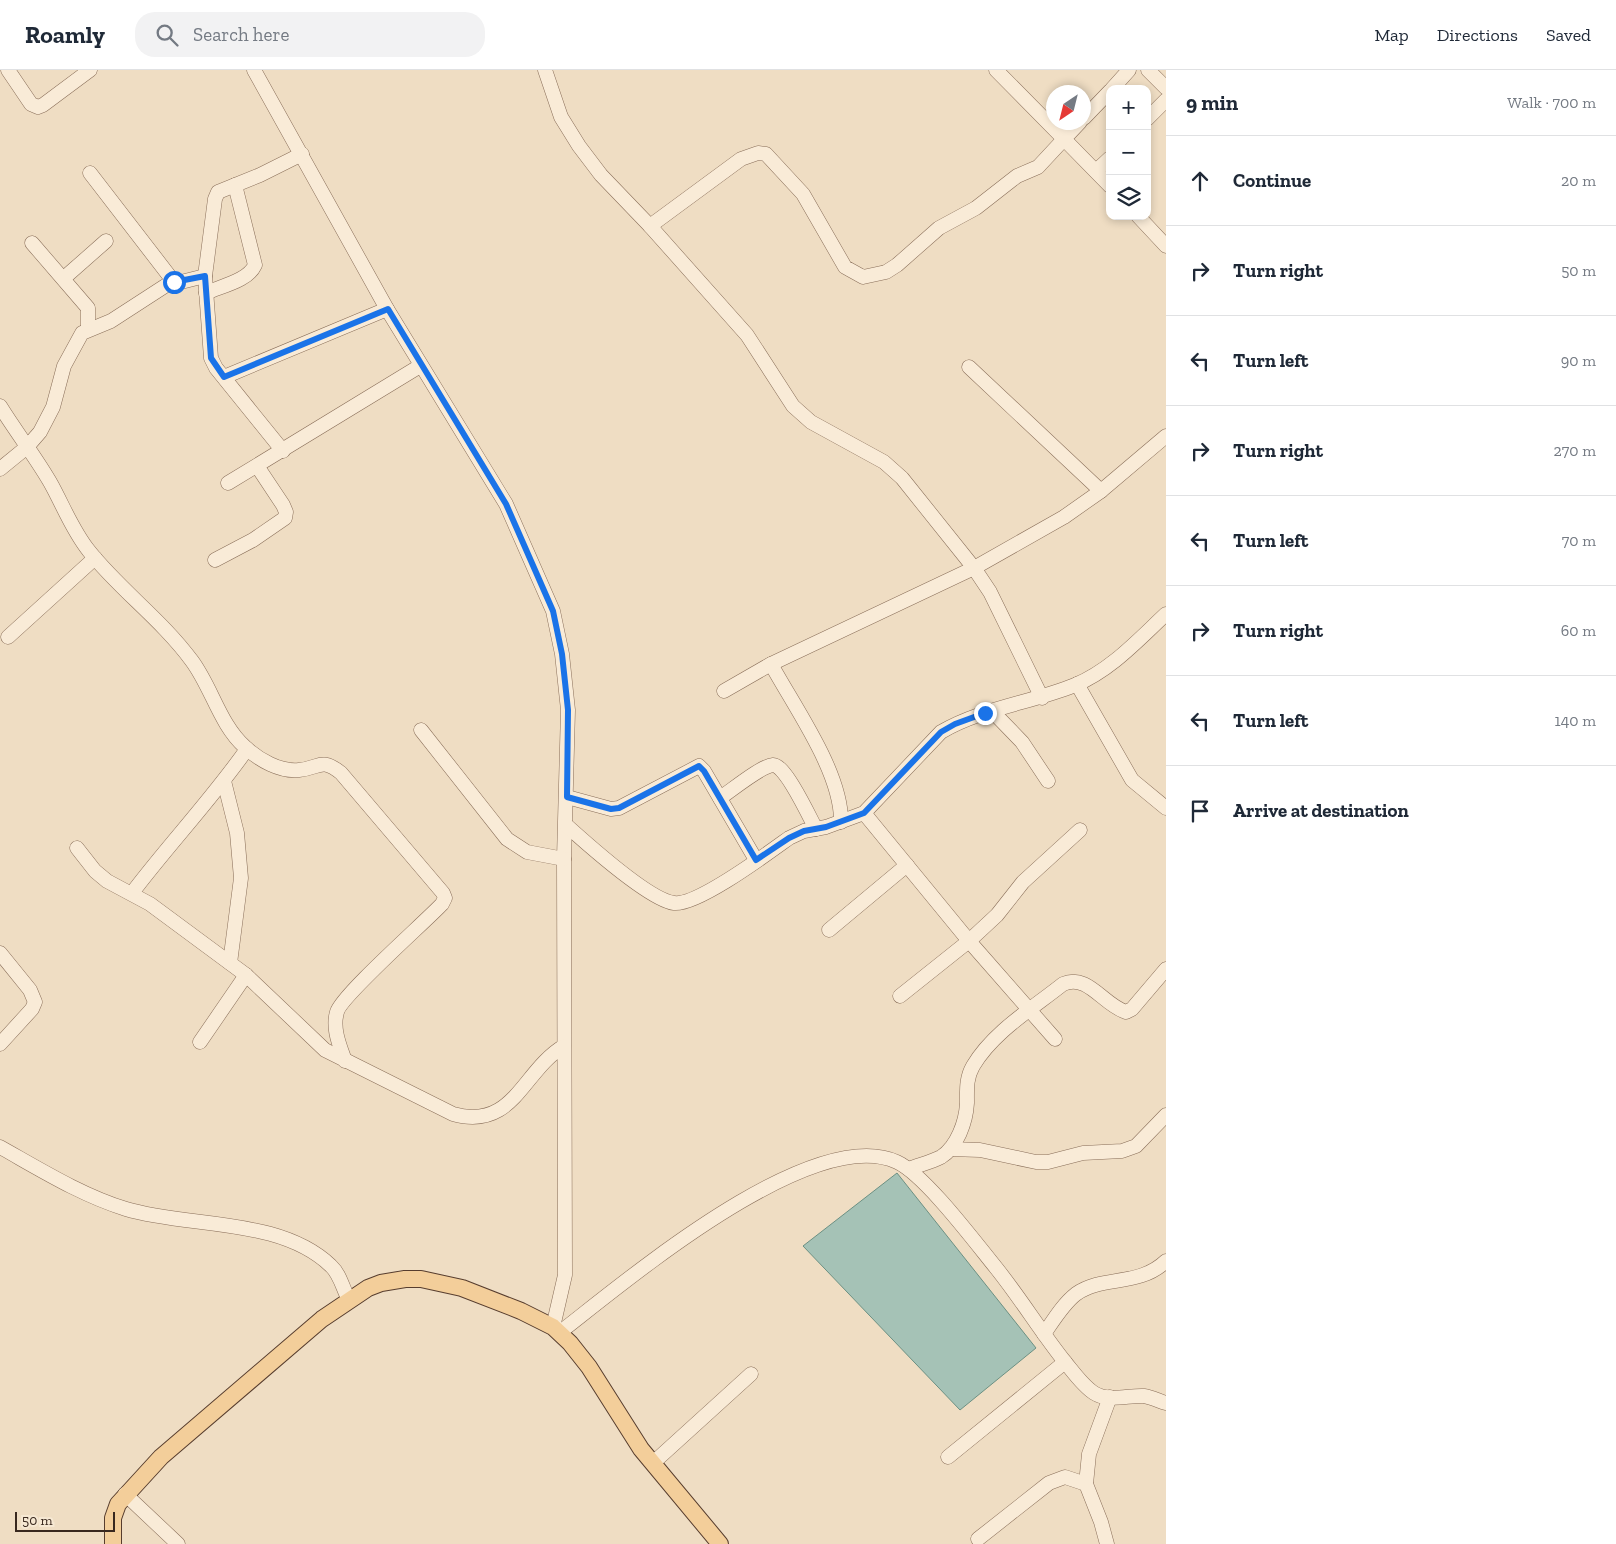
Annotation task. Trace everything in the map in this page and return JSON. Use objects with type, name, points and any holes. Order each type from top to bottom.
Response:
[{"type":"main road","points":[[113,1544],[113,1518],[118,1504],[125,1494],[161,1457],[322,1319],[349,1300],[381,1283],[405,1279],[421,1279],[462,1288],[486,1297],[556,1330],[589,1367],[641,1449],[720,1544]]},
{"type":"street","points":[[8,70],[31,104],[38,107],[90,70]]},
{"type":"street","points":[[254,70],[420,366],[506,504],[553,611],[562,654],[568,710],[564,859],[565,1275],[556,1330]]},
{"type":"street","points":[[545,70],[562,117],[579,146],[601,175],[650,226],[747,335],[793,406],[811,422],[884,462],[902,478],[974,568],[990,592],[1042,698]]},
{"type":"street","points":[[996,70],[1106,182]]},
{"type":"street","points":[[1116,85],[1129,70]]},
{"type":"street","points":[[1148,70],[1166,88]]},
{"type":"street","points":[[1091,111],[1106,95]]},
{"type":"street","points":[[1151,115],[1166,100]]},
{"type":"street","points":[[650,226],[741,159],[758,153],[766,154],[775,161],[803,194],[845,267],[863,277],[873,276],[886,272],[939,228],[970,212],[1017,176],[1038,167],[1072,130]]},
{"type":"street","points":[[283,450],[211,358],[205,276],[215,199],[218,192],[223,188],[260,175],[302,154]]},
{"type":"street","points":[[1096,171],[1106,162]]},
{"type":"street","points":[[90,172],[174,282]]},
{"type":"street","points":[[206,292],[245,277],[252,271],[255,265],[235,184]]},
{"type":"street","points":[[1142,220],[1166,246]]},
{"type":"street","points":[[64,278],[106,241]]},
{"type":"street","points":[[32,243],[88,308],[88,329]]},
{"type":"street","points":[[0,469],[36,439],[53,407],[64,366],[76,342],[88,329],[111,321],[165,286],[174,282],[205,276]]},
{"type":"street","points":[[224,377],[388,309]]},
{"type":"street","points":[[228,483],[420,366]]},
{"type":"street","points":[[968,367],[1101,491]]},
{"type":"street","points":[[0,406],[50,482],[79,538],[95,558],[163,626],[192,660],[205,679],[234,736],[247,749],[272,765],[284,770],[300,770],[325,763],[331,765],[341,773],[444,898],[442,904],[354,990],[337,1010],[336,1031],[345,1061]]},
{"type":"street","points":[[724,691],[771,664],[974,568],[1064,517],[1101,491],[1166,436]]},
{"type":"street","points":[[215,560],[253,540],[285,518],[286,512],[283,505],[257,466]]},
{"type":"street","points":[[8,637],[95,558]]},
{"type":"street","points":[[566,825],[608,861],[655,896],[674,903],[693,900],[789,838],[804,831],[841,822],[864,813],[941,732],[955,724],[992,711],[1042,698],[1077,684],[1094,675],[1120,656],[1166,614]]},
{"type":"street","points":[[771,664],[829,768],[840,798],[841,822]]},
{"type":"street","points":[[1077,684],[1132,780],[1166,808]]},
{"type":"street","points":[[992,711],[1022,742],[1048,781]]},
{"type":"street","points":[[420,730],[507,839],[527,852],[564,859]]},
{"type":"street","points":[[132,893],[167,847],[224,781],[247,749]]},
{"type":"street","points":[[720,798],[764,768],[774,765],[778,766],[788,776],[816,829]]},
{"type":"street","points":[[567,797],[611,809],[619,808],[699,766],[704,771],[756,860]]},
{"type":"street","points":[[224,781],[237,833],[241,878],[230,963]]},
{"type":"street","points":[[864,813],[969,941],[1054,1039]]},
{"type":"street","points":[[900,996],[997,916],[1023,882],[1080,830]]},
{"type":"street","points":[[77,848],[95,871],[107,882],[132,893],[190,932],[246,976],[324,1050],[384,1078],[453,1114],[466,1117],[481,1117],[495,1113],[515,1098],[553,1052],[564,1046]]},
{"type":"street","points":[[830,930],[907,865]]},
{"type":"street","points":[[0,954],[30,990],[35,1002],[32,1009],[0,1044]]},
{"type":"street","points":[[909,1170],[941,1157],[950,1150],[961,1130],[966,1107],[967,1082],[972,1067],[983,1052],[1002,1033],[1063,984],[1072,979],[1083,982],[1126,1012],[1132,1009],[1166,969]]},
{"type":"street","points":[[200,1042],[246,976]]},
{"type":"street","points":[[950,1150],[980,1150],[1036,1162],[1048,1162],[1083,1153],[1122,1152],[1136,1146],[1166,1115]]},
{"type":"street","points":[[0,1147],[103,1202],[154,1216],[256,1231],[290,1241],[332,1267],[349,1300]]},
{"type":"street","points":[[556,1330],[648,1264],[757,1191],[809,1168],[850,1157],[877,1156],[896,1162],[909,1170],[936,1197],[998,1270],[1065,1362],[1094,1393],[1103,1397],[1145,1396],[1166,1403]]},
{"type":"street","points":[[1044,1334],[1076,1294],[1092,1287],[1143,1276],[1158,1269],[1166,1261]]},
{"type":"street","points":[[948,1457],[1065,1362]]},
{"type":"street","points":[[653,1463],[751,1374]]},
{"type":"street","points":[[1107,1544],[1101,1522],[1086,1484],[1089,1454],[1110,1397]]},
{"type":"street","points":[[978,1538],[1049,1483],[1065,1477],[1086,1484]]},
{"type":"street","points":[[125,1494],[178,1544]]},
{"type":"shaded area","points":[[897,1173],[1036,1348],[960,1410],[803,1246]]},
{"type":"route","points":[[174,282],[205,276],[211,358],[216,368],[224,377],[340,331],[388,309],[420,366],[506,504],[553,611],[562,654],[568,710],[567,797],[611,809],[619,808],[699,766],[704,771],[756,860],[789,838],[804,831],[826,827],[864,813],[941,732],[955,724],[985,713]]}]
